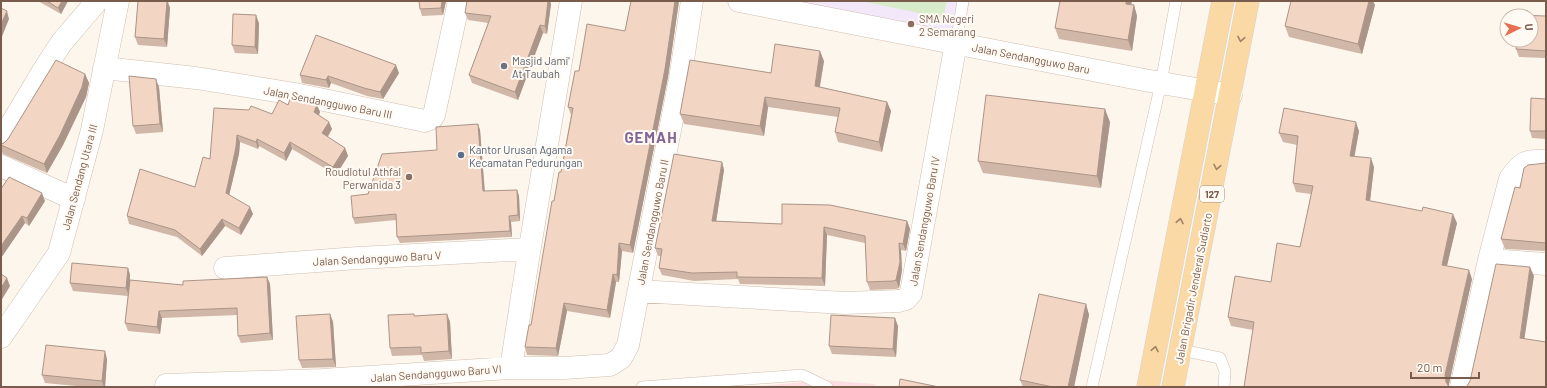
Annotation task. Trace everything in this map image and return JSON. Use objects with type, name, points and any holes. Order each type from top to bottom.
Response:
[{"type":"main road","name":"127","points":[[1148,387],[1223,1]]},
{"type":"main road","name":"Jalan Brigadir Jenderal Sudiarto","points":[[1173,387],[1231,95],[1248,1]]},
{"type":"street","points":[[1,142],[62,42],[97,1]]},
{"type":"street","name":"Jalan Sendang Utara III","points":[[1,338],[60,253],[92,130],[118,1]]},
{"type":"street","name":"Jalan Sendangguwo Baru III","points":[[104,68],[211,80],[295,94],[425,121],[432,118],[434,115],[459,1]]},
{"type":"street","points":[[511,368],[529,250],[571,1]]},
{"type":"street","name":"Jalan Sendangguwo Baru II","points":[[610,365],[621,358],[628,345],[680,79],[692,1]]},
{"type":"street","name":"Jalan Sendangguwo Baru","points":[[739,1],[1206,92],[1231,95]]},
{"type":"street","name":"Jalan Sendangguwo Baru IV","points":[[639,291],[845,303],[898,302],[906,298],[911,293],[956,43]]},
{"type":"street","points":[[1461,387],[1489,260],[1510,179],[1516,169],[1530,160],[1546,160]]},
{"type":"street","points":[[1,166],[74,199]]},
{"type":"street","name":"Jalan Sendangguwo Baru V","points":[[225,268],[358,258],[529,250]]},
{"type":"street","points":[[1489,260],[1546,264]]},
{"type":"street","name":"Jalan Sendangguwo Baru VI","points":[[166,385],[322,380],[511,368],[564,368],[610,365]]},
{"type":"lane","points":[[956,43],[963,1]]},
{"type":"lane","points":[[1092,387],[1161,83],[1176,1]]},
{"type":"lane","points":[[1181,350],[1220,358],[1225,371],[1224,387]]},
{"type":"lane","points":[[642,387],[802,375],[827,387]]},
{"type":"shaded area","name":"SMA Negeri 2 Semarang","points":[[756,1],[970,1],[960,48]]},
{"type":"shaded area","points":[[823,380],[875,384],[875,387],[753,387]]},
{"type":"green space","points":[[861,1],[947,1],[943,18]]},
{"type":"building","points":[[47,1],[62,1],[58,8]]},
{"type":"building","points":[[138,1],[167,1],[164,39],[135,37]]},
{"type":"building","points":[[419,1],[442,1],[441,8],[420,9]]},
{"type":"building","points":[[467,1],[548,1],[545,26],[540,25],[515,92],[469,75],[491,16],[465,13]]},
{"type":"building","points":[[631,1],[675,1],[665,69],[630,245],[619,243],[617,275],[613,274],[607,310],[564,303],[556,348],[525,347],[529,325],[531,325],[552,201],[554,201],[559,172],[561,172],[573,108],[568,107],[575,71],[579,71],[587,24],[625,31]]},
{"type":"building","points":[[1060,1],[1126,1],[1126,4],[1134,5],[1128,40],[1055,28]]},
{"type":"building","points":[[1291,1],[1369,1],[1358,44],[1285,26]]},
{"type":"building","points":[[1,8],[7,11],[1,24]]},
{"type":"building","points":[[233,14],[256,15],[255,47],[232,45]]},
{"type":"building","points":[[1539,16],[1546,16],[1546,51],[1516,49],[1539,48]]},
{"type":"building","points":[[316,35],[396,65],[380,92],[328,76],[326,80],[300,75]]},
{"type":"building","points":[[775,44],[820,51],[815,86],[887,102],[879,142],[835,132],[840,108],[765,97],[760,126],[680,114],[690,60],[771,73]]},
{"type":"building","points":[[56,60],[85,74],[82,87],[60,135],[44,164],[1,144],[8,139]]},
{"type":"building","points":[[129,76],[156,79],[160,124],[133,126]]},
{"type":"building","points":[[986,95],[1105,109],[1097,176],[978,161]]},
{"type":"building","points":[[1531,98],[1546,99],[1546,131],[1530,131]]},
{"type":"building","points":[[290,99],[317,105],[314,112],[329,122],[322,133],[345,148],[333,167],[290,142],[284,153],[257,139],[256,142],[237,135],[236,147],[226,193],[250,207],[239,228],[222,219],[200,249],[175,230],[127,216],[140,169],[195,187],[203,157],[210,159],[214,108],[249,110],[251,106],[272,114],[279,100],[288,105]]},
{"type":"building","points":[[1284,108],[1356,122],[1350,156],[1371,158],[1366,200],[1422,211],[1423,207],[1453,214],[1442,265],[1469,270],[1445,375],[1446,382],[1449,387],[1244,387],[1254,322],[1228,317],[1235,276],[1271,282],[1277,243],[1300,247],[1313,186],[1293,183],[1298,136],[1279,133]]},
{"type":"building","points":[[478,124],[483,191],[517,190],[518,215],[509,216],[510,231],[397,237],[396,214],[353,218],[351,196],[368,194],[382,154],[437,150],[436,127]]},
{"type":"building","points":[[674,154],[722,162],[712,221],[782,224],[782,204],[830,205],[907,221],[903,244],[899,243],[900,262],[896,280],[867,282],[865,236],[824,227],[822,278],[737,277],[737,272],[692,273],[659,268],[662,249],[655,248]]},
{"type":"building","points":[[1546,163],[1546,243],[1501,239],[1515,187],[1520,188],[1524,168],[1528,165]]},
{"type":"building","points":[[9,177],[42,193],[27,218],[22,216],[1,246],[1,189]]},
{"type":"building","points":[[72,263],[128,268],[126,288],[70,283]]},
{"type":"building","points":[[1496,264],[1530,267],[1520,338],[1546,342],[1546,387],[1466,387],[1470,381]]},
{"type":"building","points":[[1,274],[7,278],[1,288]]},
{"type":"building","points":[[267,277],[270,333],[238,336],[237,308],[159,311],[157,327],[125,323],[130,280],[183,285],[183,281]]},
{"type":"building","points":[[1039,294],[1086,304],[1068,387],[1053,387],[1020,380]]},
{"type":"building","points":[[330,314],[333,359],[299,360],[296,316]]},
{"type":"building","points":[[414,314],[414,316],[447,314],[449,351],[421,353],[421,347],[390,348],[388,315]]},
{"type":"building","points":[[831,315],[895,318],[893,349],[829,346]]},
{"type":"building","points":[[46,345],[105,351],[102,381],[42,375]]},
{"type":"building","points":[[900,379],[939,387],[899,387]]},
{"type":"place","name":"SMA Negeri 2 Semarang","points":[[911,24]]},
{"type":"place","name":"Masjid Jami' At Taubah","points":[[504,66]]},
{"type":"place","name":"Kantor Urusan Agama Kecamatan Pedurungan","points":[[461,155]]},
{"type":"place","name":"Roudlotul Athfal Perwanida 3","points":[[409,177]]},
{"type":"district","name":"GEMAH","points":[[651,137]]}]
